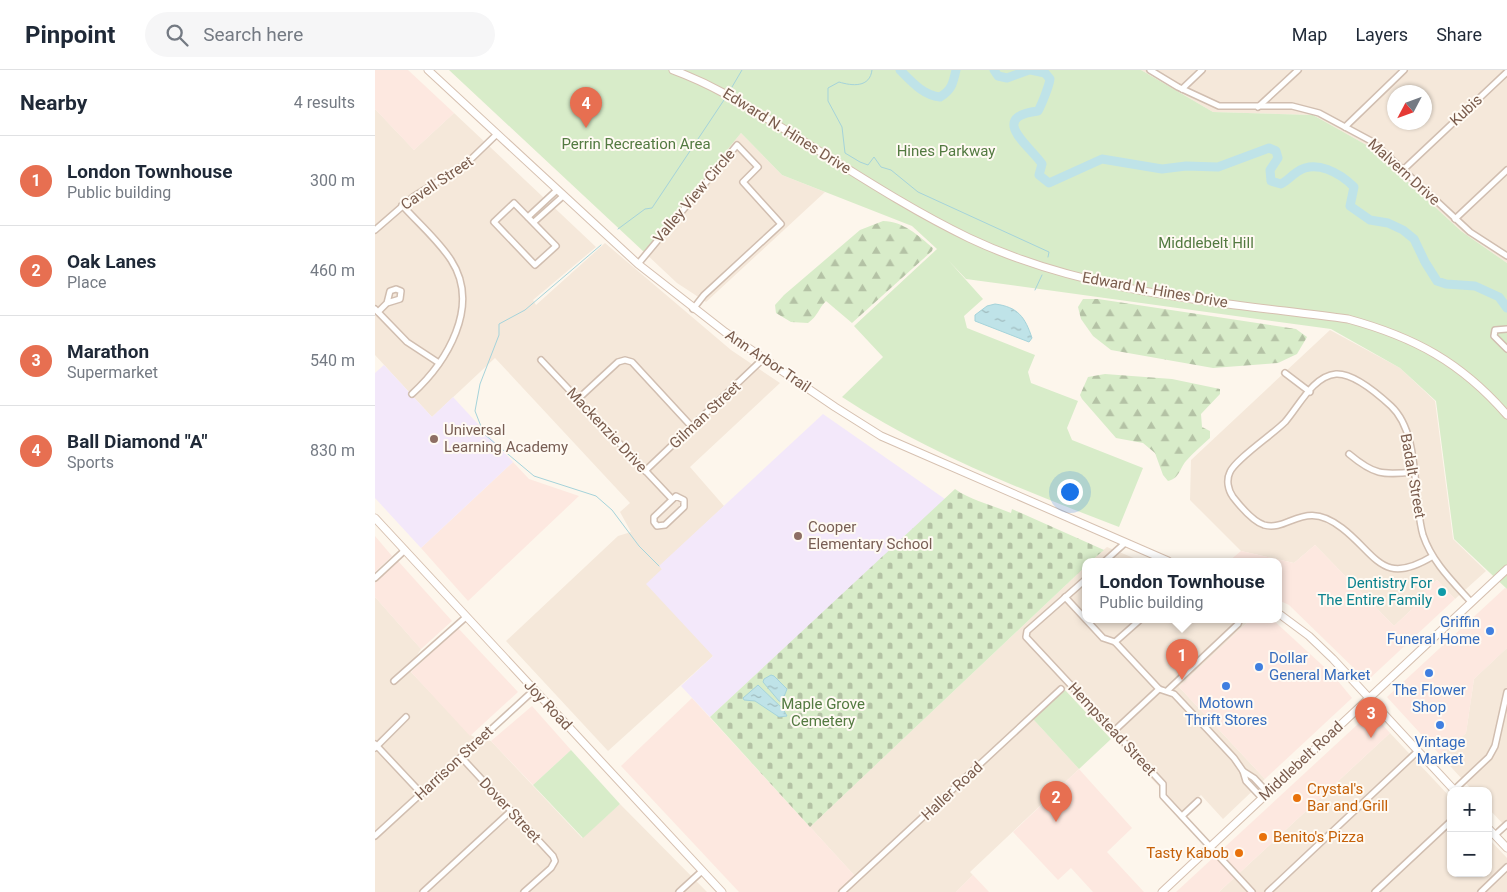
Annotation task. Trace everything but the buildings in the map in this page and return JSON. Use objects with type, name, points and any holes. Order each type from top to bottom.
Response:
[{"type":"street","name":"Ann Arbor Trail","points":[[428,70],[638,264],[693,309],[881,436],[1161,558]]},
{"type":"street","name":"Edward N. Hines Drive","points":[[673,70],[727,93],[895,198],[981,243],[1040,265],[1117,286],[1348,319],[1385,330],[1414,341],[1442,357],[1479,385],[1507,415]]},
{"type":"street","name":"Malvern Drive","points":[[1150,70],[1182,89],[1219,106],[1304,108],[1319,113],[1373,142],[1474,236],[1507,256]]},
{"type":"street","points":[[1182,89],[1202,70]]},
{"type":"street","points":[[1258,107],[1298,70]]},
{"type":"street","points":[[1345,127],[1404,70]]},
{"type":"street","name":"Kubis","points":[[1403,170],[1507,72]]},
{"type":"street","name":"Cavell Street","points":[[375,230],[402,205],[422,190],[466,164],[497,134]]},
{"type":"street","name":"Valley View Circle","points":[[638,264],[737,145],[758,167],[743,182],[781,224],[704,295],[693,309]]},
{"type":"street","points":[[1455,219],[1507,170]]},
{"type":"street","points":[[528,217],[560,193]]},
{"type":"street","points":[[533,222],[560,193]]},
{"type":"street","points":[[514,203],[533,222],[556,246],[535,265],[494,222],[514,203]]},
{"type":"street","points":[[402,205],[447,254],[460,281],[462,301],[460,321],[439,363],[412,394]]},
{"type":"street","points":[[387,303],[377,311],[407,342],[439,363]]},
{"type":"street","points":[[1507,329],[1495,330],[1494,336],[1507,349]]},
{"type":"street","name":"Gilman Street","points":[[645,471],[764,358]]},
{"type":"street","name":"Mackenzie Drive","points":[[541,360],[672,499]]},
{"type":"street","points":[[578,399],[618,362],[627,360],[632,362],[692,427]]},
{"type":"street","points":[[1285,373],[1310,392]]},
{"type":"street","name":"Badalt Street","points":[[1433,556],[1410,568],[1388,567],[1373,559],[1344,530],[1320,516],[1307,515],[1293,518],[1277,525],[1265,525],[1255,520],[1233,497],[1228,482],[1232,468],[1279,427],[1323,378],[1341,374],[1353,378],[1384,400],[1397,413],[1405,428],[1422,528],[1433,556],[1471,602]]},
{"type":"street","points":[[1349,454],[1364,466],[1376,472],[1389,475],[1414,472]]},
{"type":"street","name":"Mackenzie Drive","points":[[676,496],[683,498],[684,507],[665,525],[657,526],[654,522],[654,517],[672,499],[676,496]]},
{"type":"street","name":"Joy Road","points":[[375,518],[722,892]]},
{"type":"street","points":[[1108,558],[1125,543]]},
{"type":"street","points":[[375,578],[405,550]]},
{"type":"street","name":"Middlebelt Road","points":[[1162,892],[1507,569]]},
{"type":"street","points":[[1082,582],[1065,597],[1082,615]]},
{"type":"street","name":"Hempstead Street","points":[[1065,597],[1027,631],[1026,635],[1163,784],[1163,796],[1252,892]]},
{"type":"street","points":[[1282,615],[1312,639],[1369,697],[1451,787]]},
{"type":"street","points":[[394,680],[466,617]]},
{"type":"street","points":[[1089,623],[1103,638],[1115,642],[1159,689],[1168,690],[1177,696],[1243,771],[1254,778],[1265,795]]},
{"type":"street","points":[[1115,642],[1136,623]]},
{"type":"street","points":[[1168,690],[1238,623]]},
{"type":"street","name":"Haller Road","points":[[842,892],[1061,689]]},
{"type":"street","points":[[1114,731],[1159,689]]},
{"type":"street","name":"Harrison Street","points":[[375,836],[534,690]]},
{"type":"street","points":[[1457,787],[1492,753],[1498,739],[1507,692]]},
{"type":"street","points":[[406,717],[376,746],[421,794]]},
{"type":"street","points":[[1501,720],[1507,721]]},
{"type":"street","points":[[1267,892],[1418,751]]},
{"type":"street","name":"Dover Street","points":[[461,757],[551,853],[555,861],[554,865],[524,892]]},
{"type":"street","points":[[1182,816],[1198,801]]},
{"type":"street","points":[[423,892],[511,811]]},
{"type":"street","points":[[1495,835],[1507,824]]},
{"type":"street","points":[[1375,892],[1447,825]]},
{"type":"street","points":[[1492,832],[1507,848]]},
{"type":"street","points":[[1481,892],[1507,867]]},
{"type":"street","points":[[679,892],[702,871]]},
{"type":"shaded area","points":[[375,70],[408,70],[454,113],[414,150],[375,109]]},
{"type":"shaded area","points":[[1141,70],[1507,70],[1507,263],[1461,231],[1370,147],[1313,115],[1213,112]]},
{"type":"shaded area","points":[[375,109],[414,150],[454,113],[596,247],[533,300],[536,305],[605,243],[731,350],[780,383],[690,467],[724,506],[660,566],[713,656],[608,751],[506,641],[618,536],[631,532],[620,512],[630,503],[495,358],[432,417],[375,355]]},
{"type":"shaded area","points":[[741,133],[782,175],[825,192],[706,302],[677,283],[644,252]]},
{"type":"shaded area","points":[[1330,330],[1400,368],[1435,401],[1453,539],[1486,571],[1455,599],[1437,580],[1423,592],[1427,595],[1394,626],[1315,545],[1294,563],[1282,560],[1282,558],[1272,558],[1241,551],[1190,500],[1191,460]]},
{"type":"shaded area","name":"Universal Learning Academy","points":[[384,365],[432,417],[453,397],[513,462],[421,548],[375,498],[375,373]]},
{"type":"shaded area","name":"Cooper Elementary School","points":[[823,414],[945,499],[710,717],[681,686],[713,656],[646,584],[662,569],[659,566]]},
{"type":"shaded area","points":[[513,462],[529,479],[579,496],[468,601],[421,548]]},
{"type":"shaded area","points":[[375,536],[392,556],[375,572]]},
{"type":"shaded area","points":[[1315,545],[1394,626],[1427,595],[1422,592],[1437,580],[1455,599],[1367,681],[1289,605],[1282,602],[1282,560],[1294,563]]},
{"type":"shaded area","points":[[1107,547],[1134,558],[1094,558]]},
{"type":"shaded area","points":[[1241,551],[1272,558],[1233,558]]},
{"type":"shaded area","points":[[398,561],[452,621],[421,649],[375,597],[375,583]]},
{"type":"shaded area","points":[[1082,570],[1082,623],[1247,623],[1179,687],[1265,779],[1223,819],[1201,795],[1183,812],[1066,688],[1033,719],[1079,769],[970,872],[973,875],[956,892],[836,892],[854,875],[810,827]]},
{"type":"shaded area","points":[[1505,588],[1507,589],[1507,648],[1474,679],[1466,733],[1441,756],[1387,697]]},
{"type":"shaded area","points":[[375,597],[421,649],[408,669],[472,736],[491,741],[582,838],[620,804],[707,892],[375,892]]},
{"type":"shaded area","points":[[1247,623],[1276,623],[1333,675],[1352,698],[1265,779],[1179,687]]},
{"type":"shaded area","points":[[458,628],[518,692],[470,736],[411,672]]},
{"type":"shaded area","points":[[1507,648],[1507,828],[1492,812],[1492,787],[1469,787],[1441,756],[1466,733],[1474,679]]},
{"type":"shaded area","points":[[692,698],[854,875],[836,892],[739,892],[621,766]]},
{"type":"shaded area","points":[[532,706],[571,750],[533,785],[491,741]]},
{"type":"shaded area","points":[[1371,712],[1390,733],[1219,892],[1176,892]]},
{"type":"shaded area","points":[[1390,733],[1447,794],[1447,877],[1492,877],[1492,842],[1507,858],[1507,892],[1219,892]]},
{"type":"shaded area","points":[[1079,769],[1132,828],[1107,852],[1144,892],[1093,892],[1071,868],[1058,880],[1013,832]]},
{"type":"shaded area","points":[[973,875],[989,892],[956,892]]},
{"type":"green space","points":[[449,70],[1141,70],[1213,112],[1313,115],[1370,147],[1461,231],[1507,263],[1507,589],[1454,539],[1436,401],[1400,368],[1331,329],[966,279],[948,260],[983,299],[964,316],[967,328],[1035,355],[1028,372],[1031,383],[1078,401],[1067,428],[1072,440],[1143,468],[1119,527],[1012,485],[942,453],[874,417],[842,397],[883,357],[854,326],[937,249],[912,226],[782,175],[741,133],[644,252]]},
{"type":"green space","points":[[883,221],[904,226],[933,248],[932,251],[852,323],[826,301],[808,323],[791,322],[776,313],[775,305],[784,295],[860,230]]},
{"type":"green space","points":[[1083,299],[1098,299],[1296,329],[1307,337],[1297,354],[1278,363],[1213,368],[1111,350],[1093,336],[1081,319],[1078,307]]},
{"type":"green space","points":[[1105,374],[1172,379],[1220,389],[1220,394],[1201,414],[1202,427],[1210,431],[1210,438],[1186,461],[1172,480],[1168,481],[1163,475],[1155,453],[1143,443],[1116,438],[1082,399],[1080,395],[1088,377]]},
{"type":"green space","name":"Maple Grove Cemetery","points":[[955,489],[975,500],[1011,513],[1012,509],[1104,550],[1095,558],[1082,558],[1082,570],[810,827],[710,717]]},
{"type":"green space","points":[[1065,690],[1111,739],[1079,769],[1033,719]]},
{"type":"green space","points":[[571,750],[620,804],[583,838],[533,785]]},
{"type":"water","points":[[1003,305],[1019,314],[1027,324],[1032,338],[1029,342],[975,321],[975,315],[987,306]]},
{"type":"water","points":[[771,675],[787,689],[782,702],[763,682],[764,679]]},
{"type":"water","points":[[758,685],[783,709],[787,716],[779,717],[755,701],[744,700],[743,698]]},
{"type":"waterway","points":[[732,87],[742,70]]},
{"type":"waterway","points":[[872,70],[871,76],[864,83],[855,85],[839,82],[828,88],[828,101],[842,127],[845,153],[868,165],[874,157],[881,167],[891,170],[918,192],[1049,252],[1048,257]]},
{"type":"waterway","points":[[900,70],[923,91],[940,97],[951,86],[956,70]]},
{"type":"waterway","points":[[994,70],[998,76],[1007,78],[1029,70]]},
{"type":"waterway","points":[[1031,70],[1045,73],[1050,79],[1048,86],[1038,111],[1023,114],[1016,119],[1014,126],[1022,141],[1042,164],[1039,175],[1049,183],[1102,159],[1162,169],[1186,166],[1218,167],[1269,148],[1276,151],[1278,158],[1270,170],[1271,181],[1281,184],[1304,168],[1320,167],[1335,173],[1354,187],[1350,206],[1370,220],[1388,223],[1403,230],[1414,239],[1437,281],[1446,284],[1475,286],[1499,297],[1507,308]]},
{"type":"waterway","points":[[618,229],[645,209],[652,208],[724,100]]},
{"type":"waterway","points":[[601,245],[525,310],[499,324],[499,335],[480,384],[475,411],[484,434],[534,476],[596,496],[612,510],[639,546],[659,566]]},
{"type":"waterway","points":[[1035,290],[1042,275]]},
{"type":"place","name":"Ball Diamond \"A\"","points":[[586,128]]},
{"type":"place","name":"Universal Learning Academy","points":[[434,439]]},
{"type":"place","name":"Cooper Elementary School","points":[[798,536]]},
{"type":"place","name":"Dentistry For The Entire Family","points":[[1442,592]]},
{"type":"place","name":"Griffin Funeral Home","points":[[1490,631]]},
{"type":"place","name":"Dollar General Market","points":[[1259,667]]},
{"type":"place","name":"The Flower Shop","points":[[1429,673]]},
{"type":"place","name":"London Townhouse","points":[[1182,680]]},
{"type":"place","name":"Motown Thrift Stores","points":[[1226,686]]},
{"type":"place","name":"Vintage Market","points":[[1440,725]]},
{"type":"place","name":"Marathon","points":[[1371,738]]},
{"type":"place","name":"Crystal's Bar and Grill","points":[[1297,798]]},
{"type":"place","name":"Oak Lanes","points":[[1056,822]]},
{"type":"place","name":"Benito's Pizza","points":[[1263,837]]},
{"type":"place","name":"Tasty Kabob","points":[[1239,853]]},
{"type":"park label","name":"Perrin Recreation Area","points":[[636,144]]},
{"type":"park label","name":"Hines Parkway","points":[[946,151]]},
{"type":"park label","name":"Middlebelt Hill","points":[[1206,243]]}]
